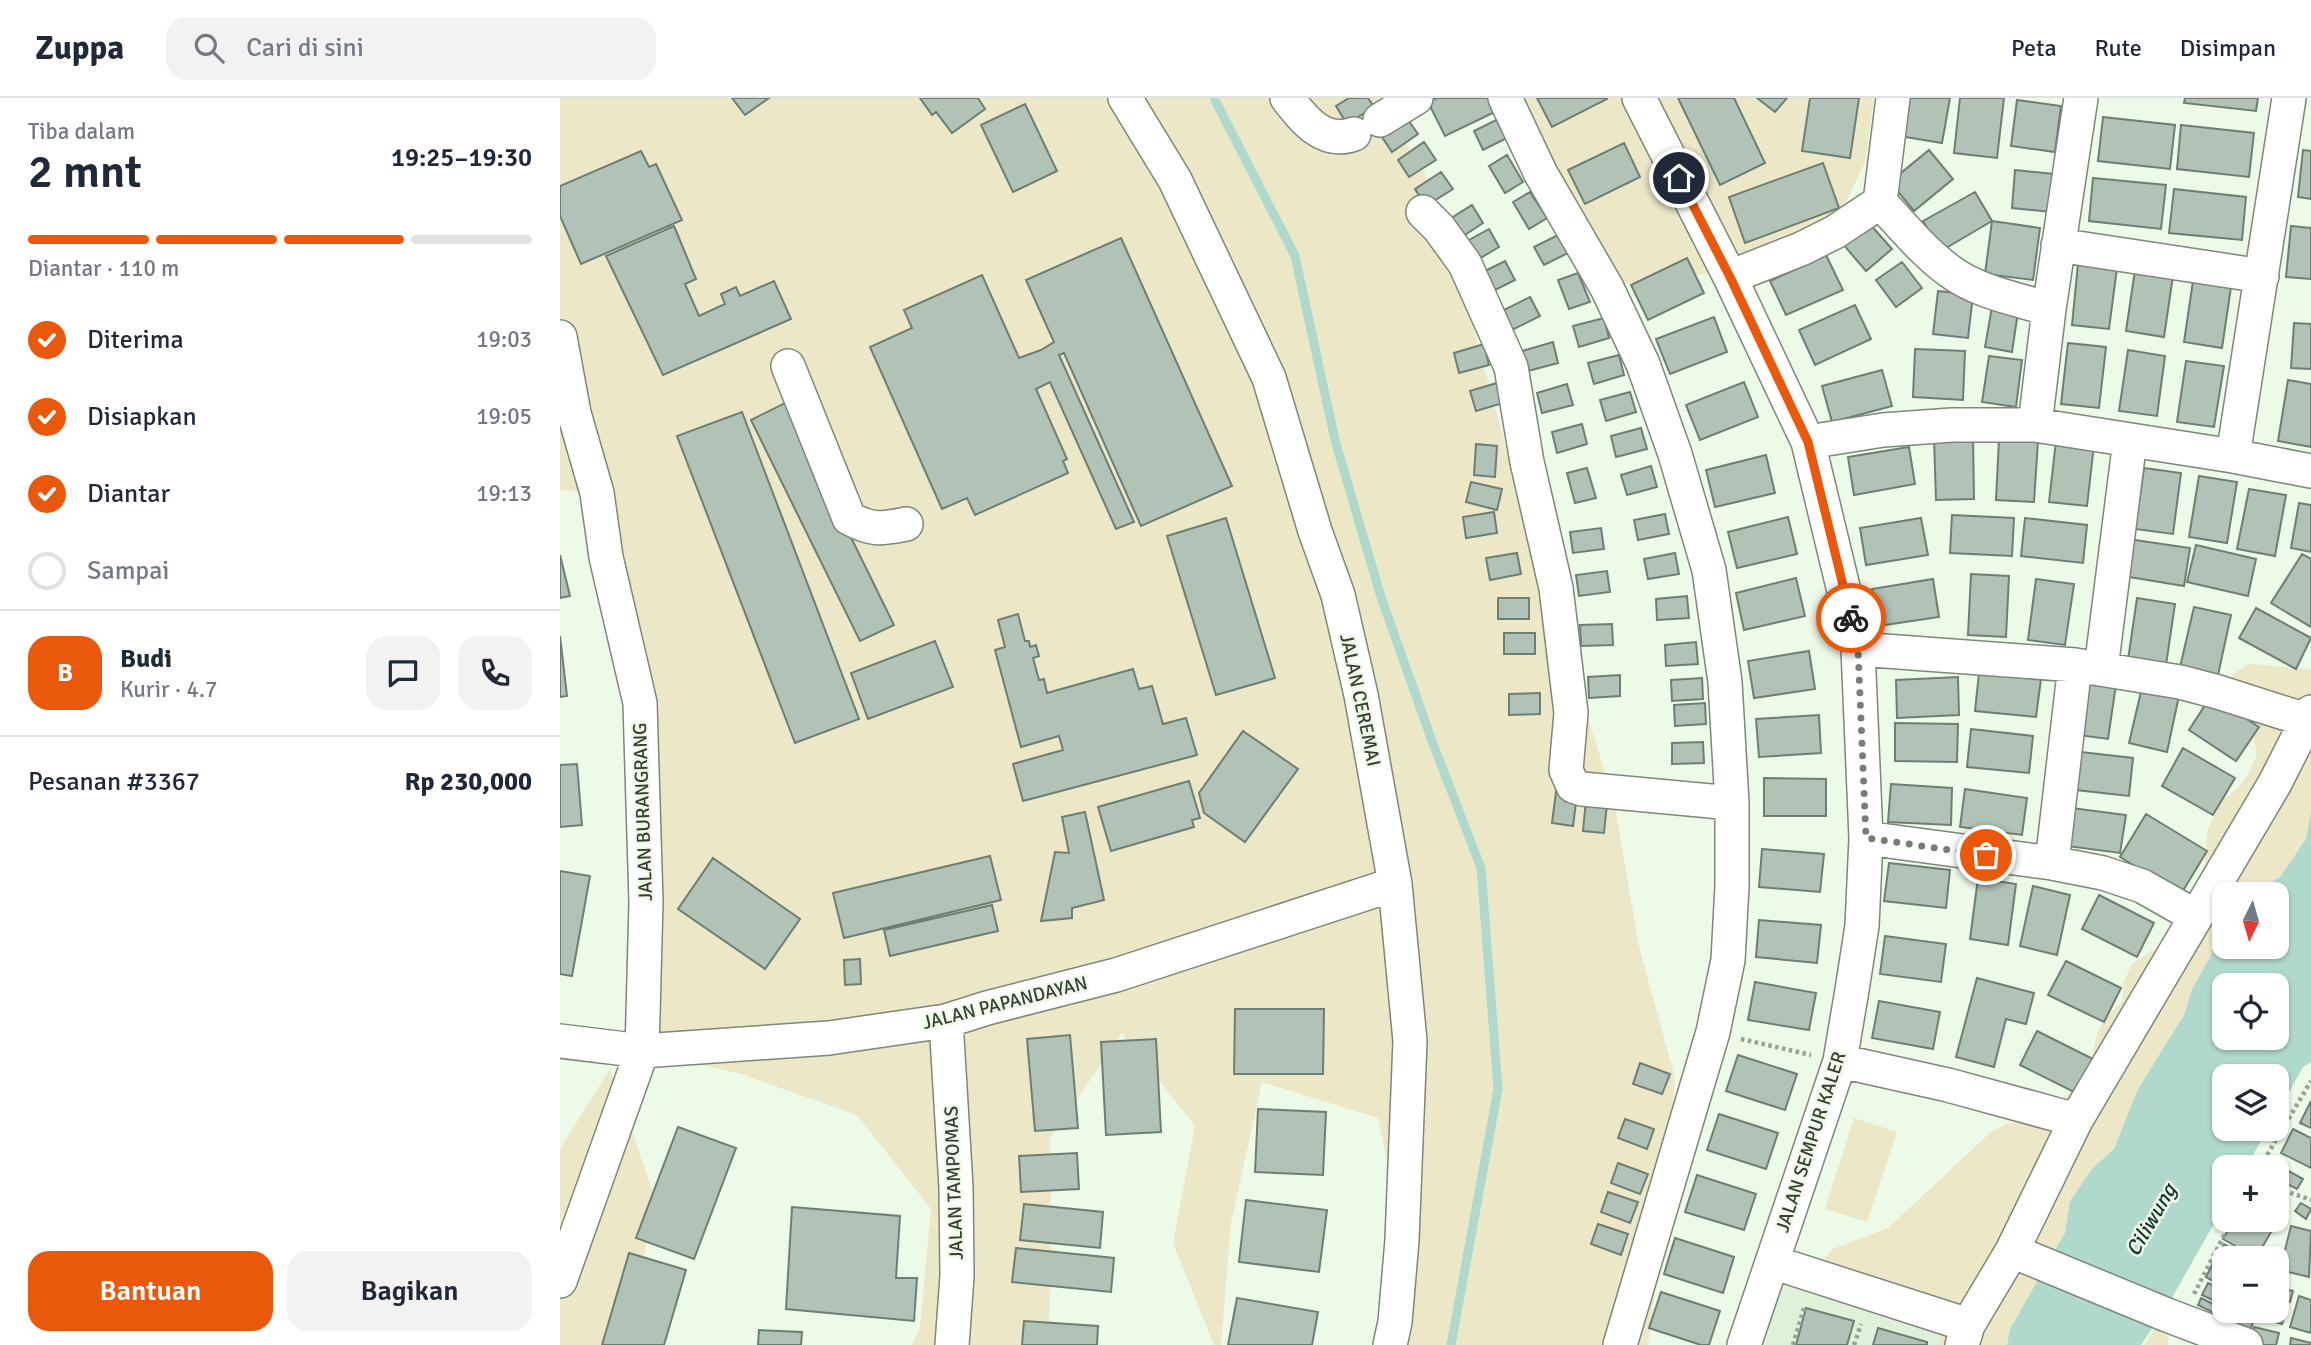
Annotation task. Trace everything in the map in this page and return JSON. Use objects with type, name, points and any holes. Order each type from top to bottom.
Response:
[{"type":"street","name":"JALAN CEREMAI","points":[[1125,98],[1175,180],[1269,378],[1315,531],[1338,595],[1361,695],[1395,884],[1410,1041],[1402,1240],[1395,1322],[1390,1345]]},
{"type":"street","points":[[1287,98],[1318,131],[1341,139],[1416,98]]},
{"type":"street","points":[[1505,98],[1541,174],[1607,288],[1643,364],[1675,454],[1709,570],[1725,682],[1732,803],[1732,886],[1728,960],[1713,1032],[1620,1345]]},
{"type":"street","name":"JALAN SEMPUR KALER","points":[[1639,98],[1730,277],[1808,442],[1858,649],[1866,838],[1862,926],[1840,1061],[1744,1345]]},
{"type":"street","points":[[1730,277],[1801,249],[1835,232],[1880,202],[1893,98]]},
{"type":"street","points":[[2233,456],[2289,98]]},
{"type":"street","points":[[2035,425],[2075,99]]},
{"type":"street","points":[[1880,202],[1930,255],[1952,273],[1976,285],[2049,309]]},
{"type":"street","points":[[1423,212],[1439,228],[1465,264],[1511,368],[1527,462],[1556,588],[1572,713],[1566,770],[1569,780],[1573,786],[1582,789],[1732,803]]},
{"type":"street","points":[[2058,245],[2262,276]]},
{"type":"street","name":"JALAN BURANGRANG","points":[[560,337],[574,413],[597,493],[606,557],[640,703],[646,902],[642,1051],[560,1281]]},
{"type":"street","points":[[788,366],[849,517],[865,527],[882,528],[906,524]]},
{"type":"street","points":[[1808,442],[1883,430],[1952,425],[2035,425],[2311,471]]},
{"type":"street","points":[[2052,863],[2130,440]]},
{"type":"street","points":[[1772,1262],[1965,1335],[2026,1255],[2076,1120],[2275,783],[2309,716],[2180,682],[2088,667],[1858,649]]},
{"type":"street","points":[[1866,838],[2052,863],[2103,873],[2142,886],[2196,916]]},
{"type":"street","name":"JALAN PAPANDAYAN","points":[[560,1041],[642,1051],[829,1038],[947,1021],[1116,975],[1395,884]]},
{"type":"street","name":"JALAN TAMPOMAS","points":[[947,1021],[956,1187],[957,1276],[952,1345]]},
{"type":"street","points":[[1840,1061],[1948,1085],[2076,1120]]},
{"type":"street","points":[[2026,1255],[2246,1345]]},
{"type":"path","points":[[1713,1032],[1840,1061]]},
{"type":"path","points":[[2267,1155],[2311,1081]]},
{"type":"path","points":[[2289,1192],[2311,1200]]},
{"type":"path","points":[[2174,1317],[2225,1232]]},
{"type":"path","points":[[1793,1345],[1805,1303],[1817,1306]]},
{"type":"path","points":[[1854,1345],[1863,1319]]},
{"type":"shaded area","points":[[560,98],[1378,98],[1424,172],[1468,307],[1525,518],[1614,801],[1639,947],[1675,1078],[1665,1217],[1648,1345],[1396,1345],[1405,1245],[1378,1118],[1262,1082],[1231,1223],[1221,1345],[1214,1345],[1173,1243],[1195,1126],[1122,1033],[1050,1139],[1051,1270],[1048,1345],[912,1345],[920,1327],[931,1209],[857,1115],[741,1074],[642,1051],[646,861],[597,493],[560,490]]},
{"type":"shaded area","points":[[1509,98],[1874,98],[1865,162],[1840,216],[1733,270],[1600,287]]},
{"type":"shaded area","points":[[2248,664],[2311,669],[2311,812],[2306,839],[2280,877],[2272,882],[2212,882],[2212,954],[2193,988],[2184,1015],[2138,1089],[2114,1150],[2092,1170],[2070,1201],[2065,1233],[2010,1329],[2007,1345],[1940,1345],[1941,1333],[1821,1263],[1833,1249],[1888,1228],[1991,1132],[2008,1123],[2053,1121],[2065,1096],[2081,1087],[2091,1071],[2098,1031],[2108,1014],[2122,1002],[2124,981],[2132,964],[2150,952],[2170,945],[2203,895],[2207,831],[2223,800],[2238,788],[2249,773],[2257,754],[2253,733],[2233,696],[2232,675]]},
{"type":"shaded area","points":[[610,1069],[655,1198],[631,1327],[634,1345],[560,1345],[560,1149]]},
{"type":"shaded area","points":[[1854,1118],[1897,1132],[1867,1222],[1825,1209]]},
{"type":"shaded area","points":[[1772,1262],[1968,1325],[1964,1345],[1744,1345]]},
{"type":"shaded area","points":[[2171,1303],[2168,1345],[2144,1345]]},
{"type":"water","name":"Ciliwung","points":[[2311,812],[2311,1062],[2303,1067],[2289,1092],[2289,1064],[2212,1064],[2212,1141],[2261,1141],[2253,1155],[2212,1155],[2212,1227],[2169,1303],[2141,1345],[2007,1345],[2010,1329],[2065,1233],[2070,1201],[2092,1169],[2114,1149],[2138,1089],[2184,1015],[2192,989],[2212,953],[2212,959],[2289,959],[2289,882],[2272,882],[2280,877],[2306,839]]},
{"type":"building","points":[[732,98],[769,98],[745,115]]},
{"type":"building","points":[[920,98],[978,98],[985,109],[952,133],[936,112],[932,115]]},
{"type":"building","points":[[1349,98],[1368,98],[1374,107],[1347,124],[1336,106]]},
{"type":"building","points":[[1437,98],[1495,98],[1501,109],[1445,136],[1428,102]]},
{"type":"building","points":[[1537,98],[1607,98],[1607,99],[1552,127]]},
{"type":"building","points":[[1678,98],[1734,98],[1765,163],[1720,185]]},
{"type":"building","points":[[1757,98],[1787,98],[1775,112]]},
{"type":"building","points":[[1810,98],[1859,98],[1850,158],[1802,151]]},
{"type":"building","points":[[1900,98],[1950,98],[1942,143],[1893,135]]},
{"type":"building","points":[[1960,98],[2004,98],[1997,158],[1954,153]]},
{"type":"building","points":[[2185,98],[2258,98],[2256,111],[2184,103]]},
{"type":"building","points":[[2017,100],[2061,106],[2055,152],[2011,146]]},
{"type":"building","points":[[1025,104],[1057,171],[1013,192],[981,125]]},
{"type":"building","points":[[1406,117],[1418,134],[1392,152],[1380,134]]},
{"type":"building","points":[[1502,117],[1511,136],[1483,150],[1474,131]]},
{"type":"building","points":[[2103,117],[2175,125],[2170,169],[2098,161]]},
{"type":"building","points":[[2181,125],[2254,133],[2249,177],[2177,169]]},
{"type":"building","points":[[1424,142],[1436,160],[1409,177],[1398,160]]},
{"type":"building","points":[[1624,143],[1640,177],[1585,204],[1568,170]]},
{"type":"building","points":[[1929,150],[1953,179],[1914,211],[1890,182]]},
{"type":"building","points":[[2303,150],[2311,151],[2311,199],[2298,197]]},
{"type":"building","points":[[641,151],[649,167],[656,164],[682,220],[581,264],[560,216],[560,186]]},
{"type":"building","points":[[1507,155],[1523,182],[1505,193],[1489,166]]},
{"type":"building","points":[[1823,163],[1839,208],[1745,243],[1729,197]]},
{"type":"building","points":[[2015,170],[2054,174],[2051,212],[2012,208]]},
{"type":"building","points":[[1441,172],[1453,189],[1426,206],[1415,189]]},
{"type":"building","points":[[2093,178],[2166,185],[2161,229],[2089,221]]},
{"type":"building","points":[[2174,189],[2246,197],[2242,240],[2169,233]]},
{"type":"building","points":[[1530,192],[1547,218],[1529,229],[1513,202]]},
{"type":"building","points":[[1975,192],[1992,221],[1941,251],[1923,221]]},
{"type":"building","points":[[1472,205],[1483,223],[1457,240],[1445,222]]},
{"type":"building","points":[[1992,221],[2040,228],[2033,280],[1985,274]]},
{"type":"building","points":[[1868,222],[1892,249],[1866,271],[1842,243]]},
{"type":"building","points":[[674,226],[696,279],[685,284],[699,316],[725,304],[721,294],[736,287],[740,296],[774,281],[791,319],[663,375],[606,256]]},
{"type":"building","points":[[2291,226],[2311,228],[2311,279],[2286,277]]},
{"type":"building","points":[[1489,229],[1499,247],[1472,263],[1462,244]]},
{"type":"building","points":[[1562,233],[1572,251],[1544,265],[1534,247]]},
{"type":"building","points":[[1121,238],[1232,486],[1141,526],[1064,353],[1059,355],[1134,522],[1116,529],[1050,382],[1036,389],[1067,459],[1063,461],[1068,473],[975,515],[967,498],[942,509],[870,347],[912,328],[904,310],[982,275],[1019,358],[1041,350],[1054,342],[1026,280]]},
{"type":"building","points":[[1826,255],[1843,290],[1786,315],[1770,281]]},
{"type":"building","points":[[1687,258],[1704,293],[1648,320],[1631,285]]},
{"type":"building","points":[[1505,261],[1515,280],[1487,294],[1477,275]]},
{"type":"building","points":[[1902,262],[1922,288],[1896,307],[1876,280]]},
{"type":"building","points":[[2078,264],[2117,268],[2109,329],[2072,325]]},
{"type":"building","points":[[2135,270],[2173,276],[2164,337],[2126,331]]},
{"type":"building","points":[[1578,273],[1590,302],[1569,309],[1558,280]]},
{"type":"building","points":[[2193,281],[2231,287],[2222,348],[2184,342]]},
{"type":"building","points":[[1938,291],[1973,295],[1968,338],[1933,334]]},
{"type":"building","points":[[1530,297],[1540,316],[1512,330],[1502,311]]},
{"type":"building","points":[[1855,305],[1871,339],[1815,365],[1799,330]]},
{"type":"building","points":[[1992,307],[2018,312],[2012,352],[1985,347]]},
{"type":"building","points":[[1714,317],[1727,352],[1670,374],[1656,339]]},
{"type":"building","points":[[1604,318],[1609,338],[1579,347],[1573,326]]},
{"type":"building","points":[[2294,323],[2311,324],[2311,369],[2291,368]]},
{"type":"building","points":[[1553,342],[1558,363],[1528,371],[1522,351]]},
{"type":"building","points":[[2068,343],[2106,347],[2099,408],[2061,404]]},
{"type":"building","points":[[1484,344],[1489,365],[1459,373],[1454,353]]},
{"type":"building","points":[[1915,349],[1965,351],[1963,400],[1913,397]]},
{"type":"building","points":[[2128,350],[2165,356],[2157,416],[2119,411]]},
{"type":"building","points":[[1619,355],[1624,375],[1594,384],[1588,363]]},
{"type":"building","points":[[1989,356],[2022,360],[2016,407],[1982,402]]},
{"type":"building","points":[[2186,361],[2224,366],[2214,427],[2177,422]]},
{"type":"building","points":[[1882,370],[1892,406],[1832,422],[1822,386]]},
{"type":"building","points":[[2288,380],[2311,384],[2311,447],[2278,441]]},
{"type":"building","points":[[1500,382],[1506,402],[1476,411],[1470,391]]},
{"type":"building","points":[[1744,382],[1758,417],[1700,440],[1686,405]]},
{"type":"building","points":[[1567,384],[1573,405],[1542,413],[1537,393]]},
{"type":"building","points":[[1630,392],[1636,412],[1606,421],[1600,400]]},
{"type":"building","points":[[785,403],[894,625],[860,641],[751,420]]},
{"type":"building","points":[[742,412],[859,719],[795,743],[677,436]]},
{"type":"building","points":[[1582,424],[1587,444],[1557,453],[1552,432]]},
{"type":"building","points":[[1641,428],[1647,449],[1616,457],[1611,436]]},
{"type":"building","points":[[1973,437],[1974,499],[1936,500],[1934,438]]},
{"type":"building","points":[[1999,439],[2038,441],[2034,502],[1996,500]]},
{"type":"building","points":[[2056,441],[2094,445],[2087,506],[2049,502]]},
{"type":"building","points":[[1476,444],[1497,446],[1495,477],[1474,475]]},
{"type":"building","points":[[1909,447],[1915,484],[1854,495],[1848,457]]},
{"type":"building","points":[[1766,455],[1775,493],[1715,507],[1706,470]]},
{"type":"building","points":[[1651,466],[1657,487],[1627,495],[1621,475]]},
{"type":"building","points":[[1587,468],[1596,498],[1575,503],[1567,473]]},
{"type":"building","points":[[2144,468],[2181,473],[2173,534],[2135,529]]},
{"type":"building","points":[[2199,476],[2237,482],[2227,543],[2189,537]]},
{"type":"building","points":[[1471,482],[1502,489],[1497,510],[1466,502]]},
{"type":"building","points":[[2249,489],[2286,495],[2275,556],[2237,549]]},
{"type":"building","points":[[2299,503],[2311,505],[2311,552],[2291,548]]},
{"type":"building","points":[[1494,512],[1497,533],[1466,538],[1463,517]]},
{"type":"building","points":[[1665,514],[1669,534],[1638,540],[1634,520]]},
{"type":"building","points":[[1952,515],[2014,518],[2012,556],[1950,553]]},
{"type":"building","points":[[1788,517],[1797,554],[1737,568],[1728,532]]},
{"type":"building","points":[[1226,518],[1275,678],[1216,695],[1167,536]]},
{"type":"building","points":[[1921,518],[1928,555],[1866,565],[1860,528]]},
{"type":"building","points":[[2025,518],[2087,525],[2083,563],[2021,556]]},
{"type":"building","points":[[1601,528],[1604,549],[1573,553],[1570,532]]},
{"type":"building","points":[[2128,539],[2190,548],[2184,586],[2123,576]]},
{"type":"building","points":[[2196,545],[2256,559],[2248,596],[2187,582]]},
{"type":"building","points":[[1517,553],[1521,574],[1490,580],[1486,558]]},
{"type":"building","points":[[1675,553],[1679,574],[1648,579],[1644,559]]},
{"type":"building","points":[[2302,554],[2311,559],[2311,627],[2271,603]]},
{"type":"building","points":[[560,555],[570,596],[560,598]]},
{"type":"building","points":[[1607,571],[1610,592],[1579,596],[1576,575]]},
{"type":"building","points":[[1971,574],[2009,576],[2006,637],[1968,635]]},
{"type":"building","points":[[1796,578],[1805,616],[1744,630],[1736,593]]},
{"type":"building","points":[[1933,579],[1939,617],[1878,626],[1872,589]]},
{"type":"building","points":[[2036,579],[2074,584],[2065,645],[2028,640]]},
{"type":"building","points":[[1687,596],[1689,618],[1657,620],[1656,599]]},
{"type":"building","points":[[1498,598],[1529,598],[1529,619],[1498,619]]},
{"type":"building","points":[[2137,598],[2175,604],[2166,665],[2128,660]]},
{"type":"building","points":[[2194,607],[2231,615],[2218,675],[2180,667]]},
{"type":"building","points":[[2256,608],[2311,638],[2296,669],[2239,638]]},
{"type":"building","points":[[1018,614],[1025,641],[1029,641],[1030,647],[1036,645],[1039,656],[1033,658],[1039,680],[1044,679],[1047,693],[1133,669],[1139,689],[1152,686],[1163,724],[1186,718],[1197,755],[1023,801],[1013,764],[1063,750],[1059,736],[1021,747],[995,650],[1005,647],[998,620]]},
{"type":"building","points":[[1612,624],[1613,645],[1581,646],[1580,625]]},
{"type":"building","points":[[1504,633],[1535,633],[1535,654],[1504,654]]},
{"type":"building","points":[[560,636],[567,696],[560,697]]},
{"type":"building","points":[[935,641],[953,687],[868,719],[851,673]]},
{"type":"building","points":[[1696,642],[1698,664],[1666,666],[1665,645]]},
{"type":"building","points":[[1809,651],[1815,689],[1754,698],[1748,661]]},
{"type":"building","points":[[2078,672],[2117,678],[2108,739],[2070,734]]},
{"type":"building","points":[[1979,673],[2041,679],[2036,717],[1975,711]]},
{"type":"building","points":[[1620,675],[1620,696],[1589,698],[1588,677]]},
{"type":"building","points":[[1958,677],[1959,715],[1897,718],[1896,680]]},
{"type":"building","points":[[1702,678],[1703,699],[1672,701],[1671,680]]},
{"type":"building","points":[[2143,683],[2180,691],[2167,752],[2129,743]]},
{"type":"building","points":[[1540,693],[1540,714],[1509,715],[1509,694]]},
{"type":"building","points":[[2211,696],[2259,727],[2236,761],[2189,730]]},
{"type":"building","points":[[1705,703],[1706,724],[1675,726],[1674,705]]},
{"type":"building","points":[[1819,715],[1821,753],[1759,757],[1756,719]]},
{"type":"building","points":[[1895,723],[1958,724],[1957,762],[1895,761]]},
{"type":"building","points":[[1971,729],[2033,736],[2029,773],[1967,767]]},
{"type":"building","points":[[1243,731],[1298,769],[1245,842],[1204,813],[1199,793]]},
{"type":"building","points":[[1703,742],[1704,763],[1672,764],[1672,743]]},
{"type":"building","points":[[2183,748],[2235,778],[2213,815],[2162,786]]},
{"type":"building","points":[[2072,751],[2133,758],[2129,796],[2067,789]]},
{"type":"building","points":[[577,764],[582,825],[560,827],[560,765]]},
{"type":"building","points":[[1764,778],[1826,779],[1826,816],[1764,816]]},
{"type":"building","points":[[1189,781],[1200,818],[1192,820],[1194,827],[1111,851],[1098,807]]},
{"type":"building","points":[[1891,784],[1952,788],[1951,825],[1888,822]]},
{"type":"building","points":[[1965,789],[2027,798],[2022,835],[1960,827]]},
{"type":"building","points":[[1556,792],[1577,795],[1573,826],[1552,823]]},
{"type":"building","points":[[1586,800],[1607,803],[1604,833],[1583,831]]},
{"type":"building","points":[[2064,807],[2126,815],[2120,853],[2059,845]]},
{"type":"building","points":[[1085,812],[1104,900],[1072,908],[1072,918],[1041,921],[1055,852],[1069,853],[1062,817]]},
{"type":"building","points":[[2146,814],[2207,851],[2181,894],[2120,857]]},
{"type":"building","points":[[1762,849],[1824,854],[1820,892],[1759,887]]},
{"type":"building","points":[[990,856],[1001,900],[844,938],[833,893]]},
{"type":"building","points":[[713,858],[800,919],[765,969],[678,909]]},
{"type":"building","points":[[1889,863],[1950,870],[1946,908],[1884,901]]},
{"type":"building","points":[[560,871],[590,876],[572,976],[560,974]]},
{"type":"building","points":[[1978,878],[2016,884],[2008,945],[1970,939]]},
{"type":"building","points":[[2033,886],[2070,895],[2057,955],[2020,946]]},
{"type":"building","points":[[2099,895],[2154,923],[2137,957],[2082,929]]},
{"type":"building","points":[[992,905],[998,931],[890,956],[884,930]]},
{"type":"building","points":[[1759,920],[1821,925],[1817,963],[1756,957]]},
{"type":"building","points":[[1885,936],[1946,944],[1941,982],[1880,974]]},
{"type":"building","points":[[860,959],[861,984],[845,985],[844,960]]},
{"type":"building","points":[[2066,961],[2121,988],[2104,1022],[2048,995]]},
{"type":"building","points":[[1977,978],[2034,993],[2026,1024],[2006,1019],[1994,1067],[1956,1057]]},
{"type":"building","points":[[1755,982],[1816,993],[1809,1030],[1748,1020]]},
{"type":"building","points":[[1879,1001],[1940,1012],[1933,1049],[1872,1038]]},
{"type":"building","points":[[1235,1009],[1324,1009],[1323,1074],[1234,1074]]},
{"type":"building","points":[[2037,1031],[2093,1059],[2076,1093],[2020,1065]]},
{"type":"building","points":[[1070,1035],[1078,1128],[1035,1131],[1027,1039]]},
{"type":"building","points":[[1156,1039],[1161,1132],[1106,1135],[1101,1042]]},
{"type":"building","points":[[1738,1055],[1797,1074],[1785,1110],[1726,1091]]},
{"type":"building","points":[[1640,1063],[1670,1074],[1662,1094],[1633,1084]]},
{"type":"building","points":[[2311,1101],[2311,1128],[2300,1123]]},
{"type":"building","points":[[1258,1109],[1326,1112],[1323,1175],[1255,1172]]},
{"type":"building","points":[[1719,1114],[1778,1133],[1766,1169],[1707,1150]]},
{"type":"building","points":[[1625,1119],[1654,1129],[1647,1149],[1618,1138]]},
{"type":"building","points":[[678,1127],[736,1148],[694,1259],[636,1238]]},
{"type":"building","points":[[2293,1129],[2311,1138],[2311,1168],[2281,1153]]},
{"type":"building","points":[[1077,1153],[1079,1189],[1021,1192],[1019,1156]]},
{"type":"building","points":[[1618,1163],[1648,1174],[1640,1194],[1611,1183]]},
{"type":"building","points":[[2289,1171],[2303,1179],[2297,1189],[2289,1185]]},
{"type":"building","points":[[1697,1175],[1756,1194],[1744,1230],[1685,1212]]},
{"type":"building","points":[[1608,1192],[1638,1202],[1630,1223],[1601,1212]]},
{"type":"building","points":[[1246,1200],[1327,1210],[1319,1272],[1239,1262]]},
{"type":"building","points":[[2301,1203],[2311,1209],[2306,1219],[2295,1211]]},
{"type":"building","points":[[1024,1204],[1103,1212],[1100,1248],[1020,1240]]},
{"type":"building","points":[[792,1207],[900,1216],[896,1278],[917,1278],[914,1321],[786,1309]]},
{"type":"building","points":[[1598,1224],[1628,1234],[1621,1255],[1591,1244]]},
{"type":"building","points":[[2291,1226],[2311,1231],[2309,1277],[2289,1272],[2289,1246],[2286,1246]]},
{"type":"building","points":[[2227,1232],[2271,1232],[2263,1246],[2235,1246],[2223,1239]]},
{"type":"building","points":[[1675,1238],[1734,1257],[1723,1293],[1664,1274]]},
{"type":"building","points":[[1016,1248],[1114,1258],[1111,1292],[1012,1282]]},
{"type":"building","points":[[629,1253],[686,1270],[664,1345],[602,1345]]},
{"type":"building","points":[[2212,1265],[2212,1280],[2206,1277]]},
{"type":"building","points":[[2208,1283],[2212,1285],[2212,1300],[2202,1295]]},
{"type":"building","points":[[1661,1292],[1720,1311],[1709,1345],[1701,1345],[1649,1328]]},
{"type":"building","points":[[2299,1296],[2311,1300],[2311,1333],[2290,1327]]},
{"type":"building","points":[[1237,1298],[1318,1312],[1312,1345],[1228,1345]]},
{"type":"building","points":[[2201,1298],[2212,1304],[2212,1312],[2198,1305]]},
{"type":"building","points":[[1806,1308],[1854,1321],[1847,1345],[1796,1345]]},
{"type":"building","points":[[1024,1321],[1098,1326],[1097,1345],[1022,1345]]},
{"type":"building","points":[[2230,1323],[2253,1323],[2246,1340],[2226,1332]]},
{"type":"building","points":[[2254,1327],[2279,1333],[2276,1345],[2250,1345]]},
{"type":"building","points":[[1878,1328],[1927,1342],[1927,1345],[1873,1345]]},
{"type":"building","points":[[759,1330],[802,1332],[801,1345],[758,1345]]},
{"type":"building","points":[[2291,1338],[2311,1343],[2311,1345],[2290,1345]]},
{"type":"waterway","points":[[1214,98],[1295,256],[1335,440],[1381,597],[1481,868],[1498,1089],[1451,1345]]},
{"type":"way so far","points":[[1851,618],[1858,649],[1866,838],[1986,855]]},
{"type":"route","points":[[1679,178],[1730,277],[1808,442],[1851,618]]}]
